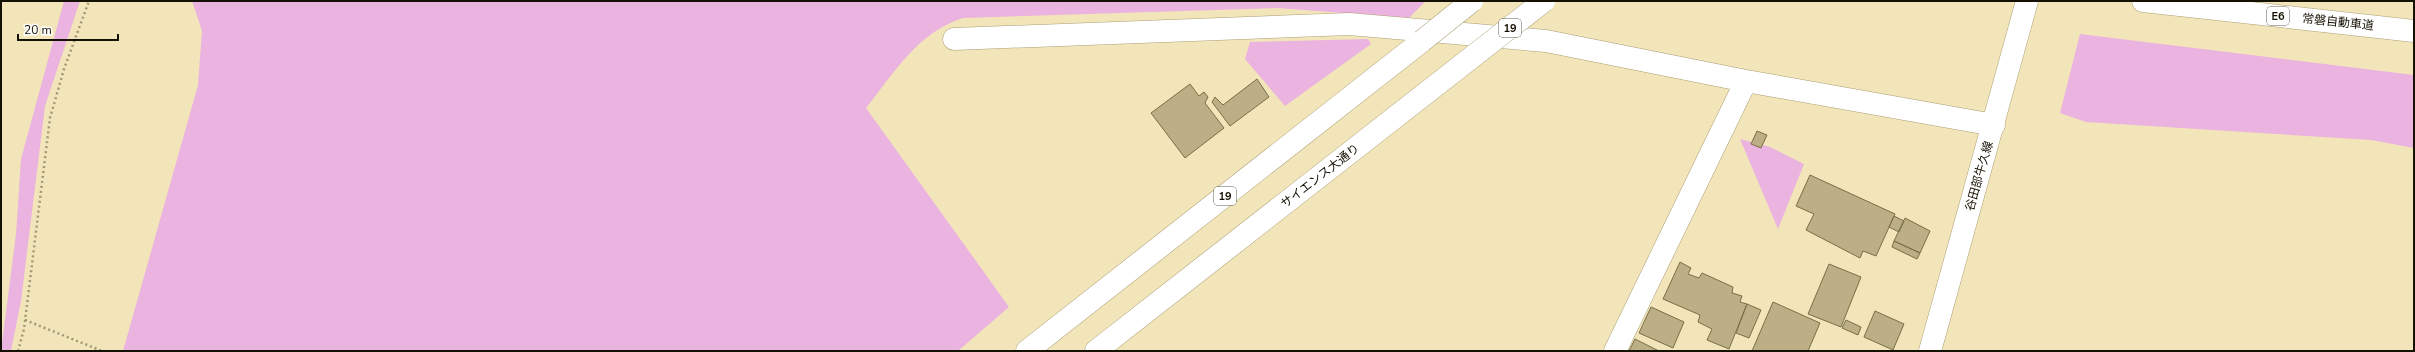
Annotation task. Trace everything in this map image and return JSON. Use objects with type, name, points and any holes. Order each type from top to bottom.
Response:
[{"type":"main road","name":"19","points":[[1027,351],[1472,1]]},
{"type":"main road","name":"サイエンス大通り","points":[[1096,351],[1544,1]]},
{"type":"main road","name":"谷田部牛久線","points":[[1930,351],[2028,1]]},
{"type":"main road","name":"常磐自動車道","points":[[2143,1],[2414,30]]},
{"type":"main road","points":[[954,39],[1349,24],[1546,41],[1746,81],[1994,125]]},
{"type":"main road","points":[[1615,351],[1746,81]]},
{"type":"path","points":[[18,351],[25,320],[50,118],[64,69],[89,1]]},
{"type":"path","points":[[25,320],[102,351]]},
{"type":"shaded area","points":[[64,1],[80,1],[45,106],[21,301],[11,351],[1,351],[16,234],[21,159]]},
{"type":"shaded area","points":[[192,1],[1426,1],[1409,18],[1277,8],[963,18],[933,33],[908,55],[866,108],[1009,307],[958,351],[123,351],[198,85],[202,31]]},
{"type":"shaded area","points":[[2080,34],[2414,75],[2414,148],[2371,140],[2086,122],[2060,113]]},
{"type":"shaded area","points":[[1368,39],[1371,44],[1285,106],[1245,59],[1250,42]]},
{"type":"shaded area","points":[[1740,139],[1770,147],[1804,164],[1778,229]]},
{"type":"building","points":[[1257,79],[1269,97],[1230,126],[1212,102],[1215,97],[1223,105]]},
{"type":"building","points":[[1190,84],[1199,96],[1204,92],[1208,97],[1205,103],[1224,128],[1185,158],[1151,113]]},
{"type":"building","points":[[1757,131],[1767,135],[1761,148],[1751,144]]},
{"type":"building","points":[[1810,175],[1895,214],[1876,256],[1863,251],[1860,258],[1806,230],[1814,214],[1796,206]]},
{"type":"building","points":[[1894,216],[1904,221],[1899,232],[1889,227]]},
{"type":"building","points":[[1905,218],[1930,231],[1920,253],[1894,241]]},
{"type":"building","points":[[1894,241],[1920,253],[1917,259],[1892,247]]},
{"type":"building","points":[[1680,262],[1691,268],[1688,274],[1699,278],[1702,273],[1733,287],[1732,293],[1742,296],[1740,302],[1747,304],[1729,349],[1707,340],[1712,329],[1698,322],[1700,315],[1663,299]]},
{"type":"building","points":[[1829,264],[1861,277],[1841,327],[1808,314]]},
{"type":"building","points":[[1773,302],[1820,323],[1808,351],[1752,351]]},
{"type":"building","points":[[1747,304],[1761,310],[1749,338],[1736,333]]},
{"type":"building","points":[[1651,307],[1684,322],[1673,348],[1639,333]]},
{"type":"building","points":[[1875,311],[1904,324],[1893,350],[1864,337]]},
{"type":"building","points":[[1846,320],[1861,327],[1858,335],[1842,328]]},
{"type":"building","points":[[1635,339],[1659,351],[1629,351]]}]
